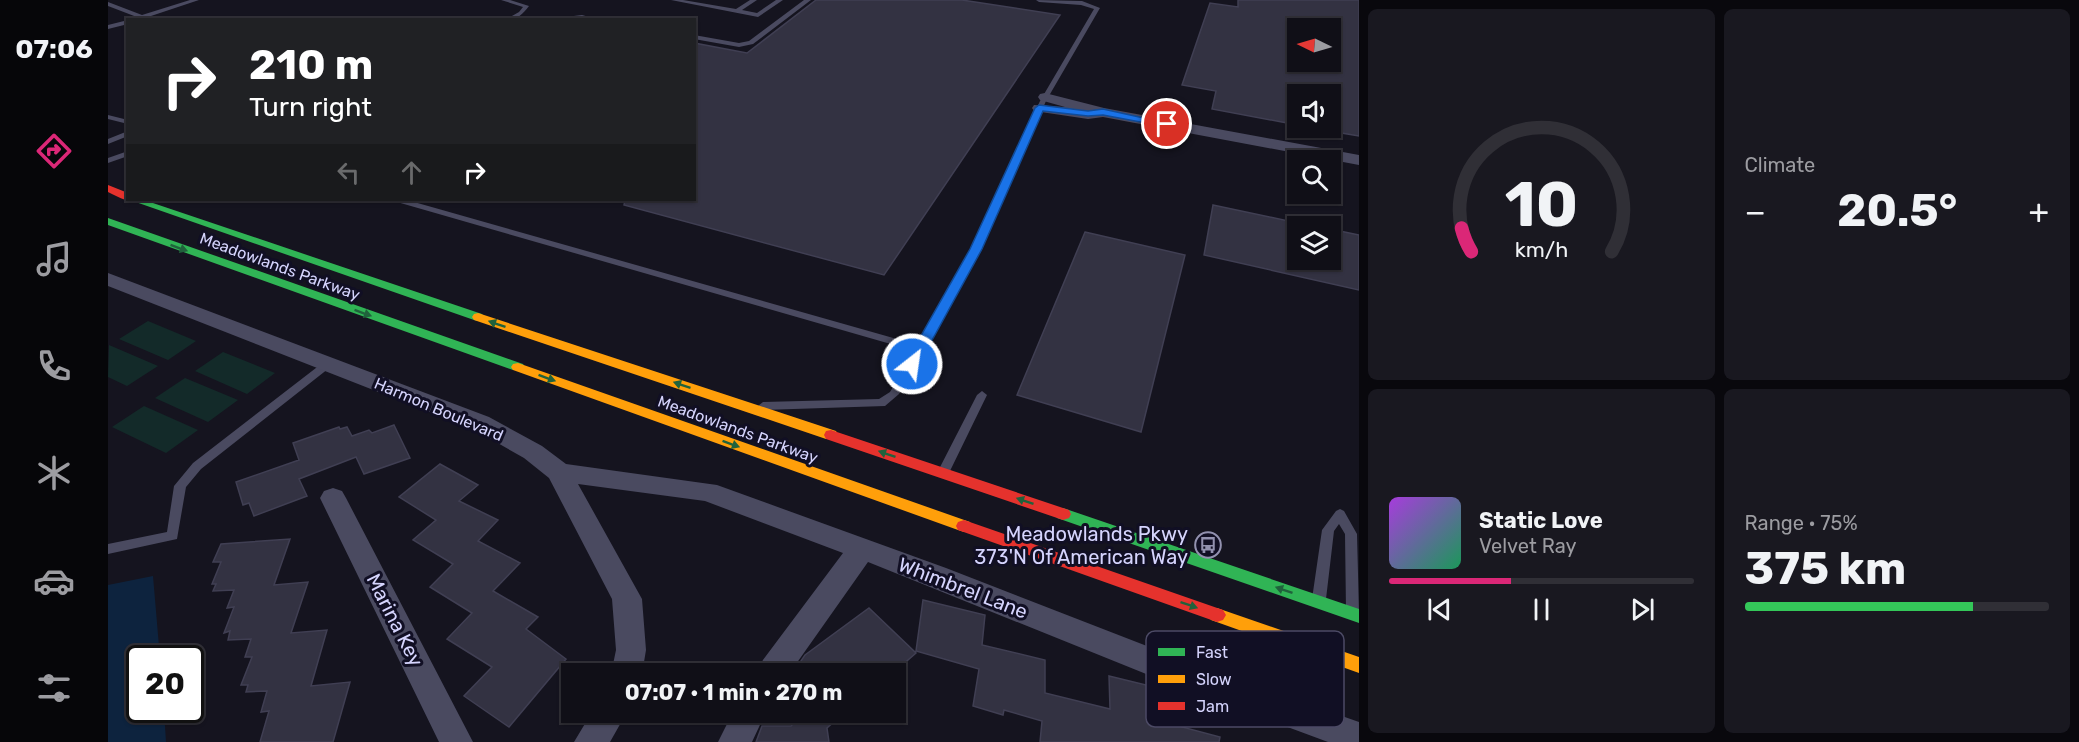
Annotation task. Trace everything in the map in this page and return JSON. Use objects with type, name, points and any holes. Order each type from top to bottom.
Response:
[{"type":"main road","points":[[108,188],[126,195]]},
{"type":"main road","name":"Meadowlands Parkway","points":[[138,201],[1356,615]]},
{"type":"main road","name":"Meadowlands Parkway","points":[[108,221],[823,477],[1262,631]]},
{"type":"main road","name":"Meadowlands Parkway","points":[[1344,660],[1359,665]]},
{"type":"street","points":[[1042,102],[1088,114],[1103,112],[1287,150]]},
{"type":"street","points":[[1341,158],[1359,160]]},
{"type":"street","name":"Harmon Boulevard","points":[[108,279],[482,423],[533,452],[559,472],[627,599],[631,650],[628,663]]},
{"type":"street","name":"Whimbrel Lane","points":[[559,472],[708,492],[862,549],[1146,660]]},
{"type":"street","name":"Marina Key","points":[[333,498],[456,742]]},
{"type":"street","points":[[779,663],[862,549]]},
{"type":"street","points":[[591,742],[604,723]]},
{"type":"street","points":[[735,742],[744,723]]},
{"type":"street","name":"Whimbrel Lane","points":[[1329,727],[1359,738]]},
{"type":"lane","points":[[108,4],[142,17],[196,0]]},
{"type":"lane","points":[[504,0],[526,6],[521,13],[512,18]]},
{"type":"lane","points":[[674,0],[758,15],[780,0]]},
{"type":"lane","points":[[711,7],[722,0]]},
{"type":"lane","points":[[737,11],[754,0]]},
{"type":"lane","points":[[696,37],[739,45],[751,43],[807,0]]},
{"type":"lane","points":[[745,406],[882,403],[894,394],[976,249],[1042,102],[1097,8],[1082,3],[1039,0]]},
{"type":"lane","points":[[108,27],[126,22]]},
{"type":"lane","points":[[108,117],[126,122]]},
{"type":"lane","points":[[108,140],[126,134]]},
{"type":"lane","points":[[108,161],[126,154]]},
{"type":"lane","points":[[403,201],[921,349]]},
{"type":"lane","points":[[108,549],[173,536],[180,486],[197,466],[329,363]]},
{"type":"lane","points":[[943,473],[982,395]]},
{"type":"lane","points":[[1318,602],[1328,530],[1340,514],[1351,534],[1356,615]]},
{"type":"green space","points":[[148,321],[196,341],[168,360],[119,339]]},
{"type":"green space","points":[[109,345],[158,366],[127,386],[108,377]]},
{"type":"green space","points":[[223,352],[275,373],[247,394],[195,371]]},
{"type":"green space","points":[[185,378],[238,400],[208,422],[155,398]]},
{"type":"green space","points":[[144,406],[198,430],[166,453],[112,427]]},
{"type":"water","points":[[153,576],[159,645],[126,645],[126,723],[165,723],[166,742],[108,742],[108,585]]},
{"type":"building","points":[[816,0],[962,0],[1060,15],[884,275],[624,205],[625,201],[696,201],[696,43],[747,53]]},
{"type":"building","points":[[1238,0],[1359,0],[1359,136],[1341,133],[1341,84],[1287,84],[1287,123],[1212,109],[1216,91],[1182,85],[1210,3],[1238,7]]},
{"type":"building","points":[[1213,205],[1287,221],[1287,270],[1341,270],[1341,231],[1359,235],[1359,290],[1204,255]]},
{"type":"building","points":[[1085,232],[1185,255],[1141,432],[1017,395]]},
{"type":"building","points":[[394,425],[410,458],[364,474],[356,457],[299,479],[307,496],[254,516],[249,503],[243,505],[236,482],[299,460],[293,443],[339,427],[340,429],[347,427],[352,436],[369,430],[372,433]]},
{"type":"building","points":[[440,464],[478,485],[459,501],[498,520],[478,541],[520,563],[493,591],[538,617],[526,629],[566,659],[509,727],[464,696],[492,667],[447,639],[472,613],[430,587],[453,564],[413,540],[436,520],[399,497]]},
{"type":"building","points":[[290,539],[274,585],[308,582],[291,633],[327,630],[311,686],[350,682],[333,742],[260,742],[269,711],[261,712],[267,691],[246,692],[248,685],[241,685],[252,657],[245,657],[251,639],[228,640],[230,631],[224,633],[234,607],[227,608],[234,590],[213,591],[216,584],[212,584],[221,562],[213,562],[221,544]]},
{"type":"building","points":[[923,600],[985,615],[982,645],[1045,660],[1045,693],[1110,709],[1109,676],[1146,685],[1146,727],[1182,727],[1220,737],[1219,742],[1040,742],[1042,721],[1004,710],[1003,715],[973,706],[979,669],[916,651]]},
{"type":"building","points":[[869,608],[916,653],[905,663],[800,663],[805,655]]},
{"type":"building","points":[[794,723],[833,723],[827,728],[829,742],[756,742],[762,726],[791,726]]},
{"type":"traffic: fast","points":[[138,201],[478,317]]},
{"type":"traffic: fast","points":[[108,221],[518,367]]},
{"type":"traffic: fast","points":[[1063,514],[1359,616]]},
{"type":"traffic: slow","points":[[478,317],[831,435]]},
{"type":"traffic: slow","points":[[518,367],[964,526]]},
{"type":"traffic: slow","points":[[1217,615],[1262,631]]},
{"type":"traffic: slow","points":[[1344,660],[1359,665]]},
{"type":"traffic: jam","points":[[108,188],[126,196]]},
{"type":"traffic: jam","points":[[831,435],[1063,514]]},
{"type":"traffic: jam","points":[[964,526],[1217,615]]},
{"type":"place","name":"Meadowlands Pkwy 373'N Of American Way","points":[[1208,545]]},
{"type":"route","points":[[912,364],[976,249],[1039,108],[1088,114],[1103,112],[1167,124]]}]
